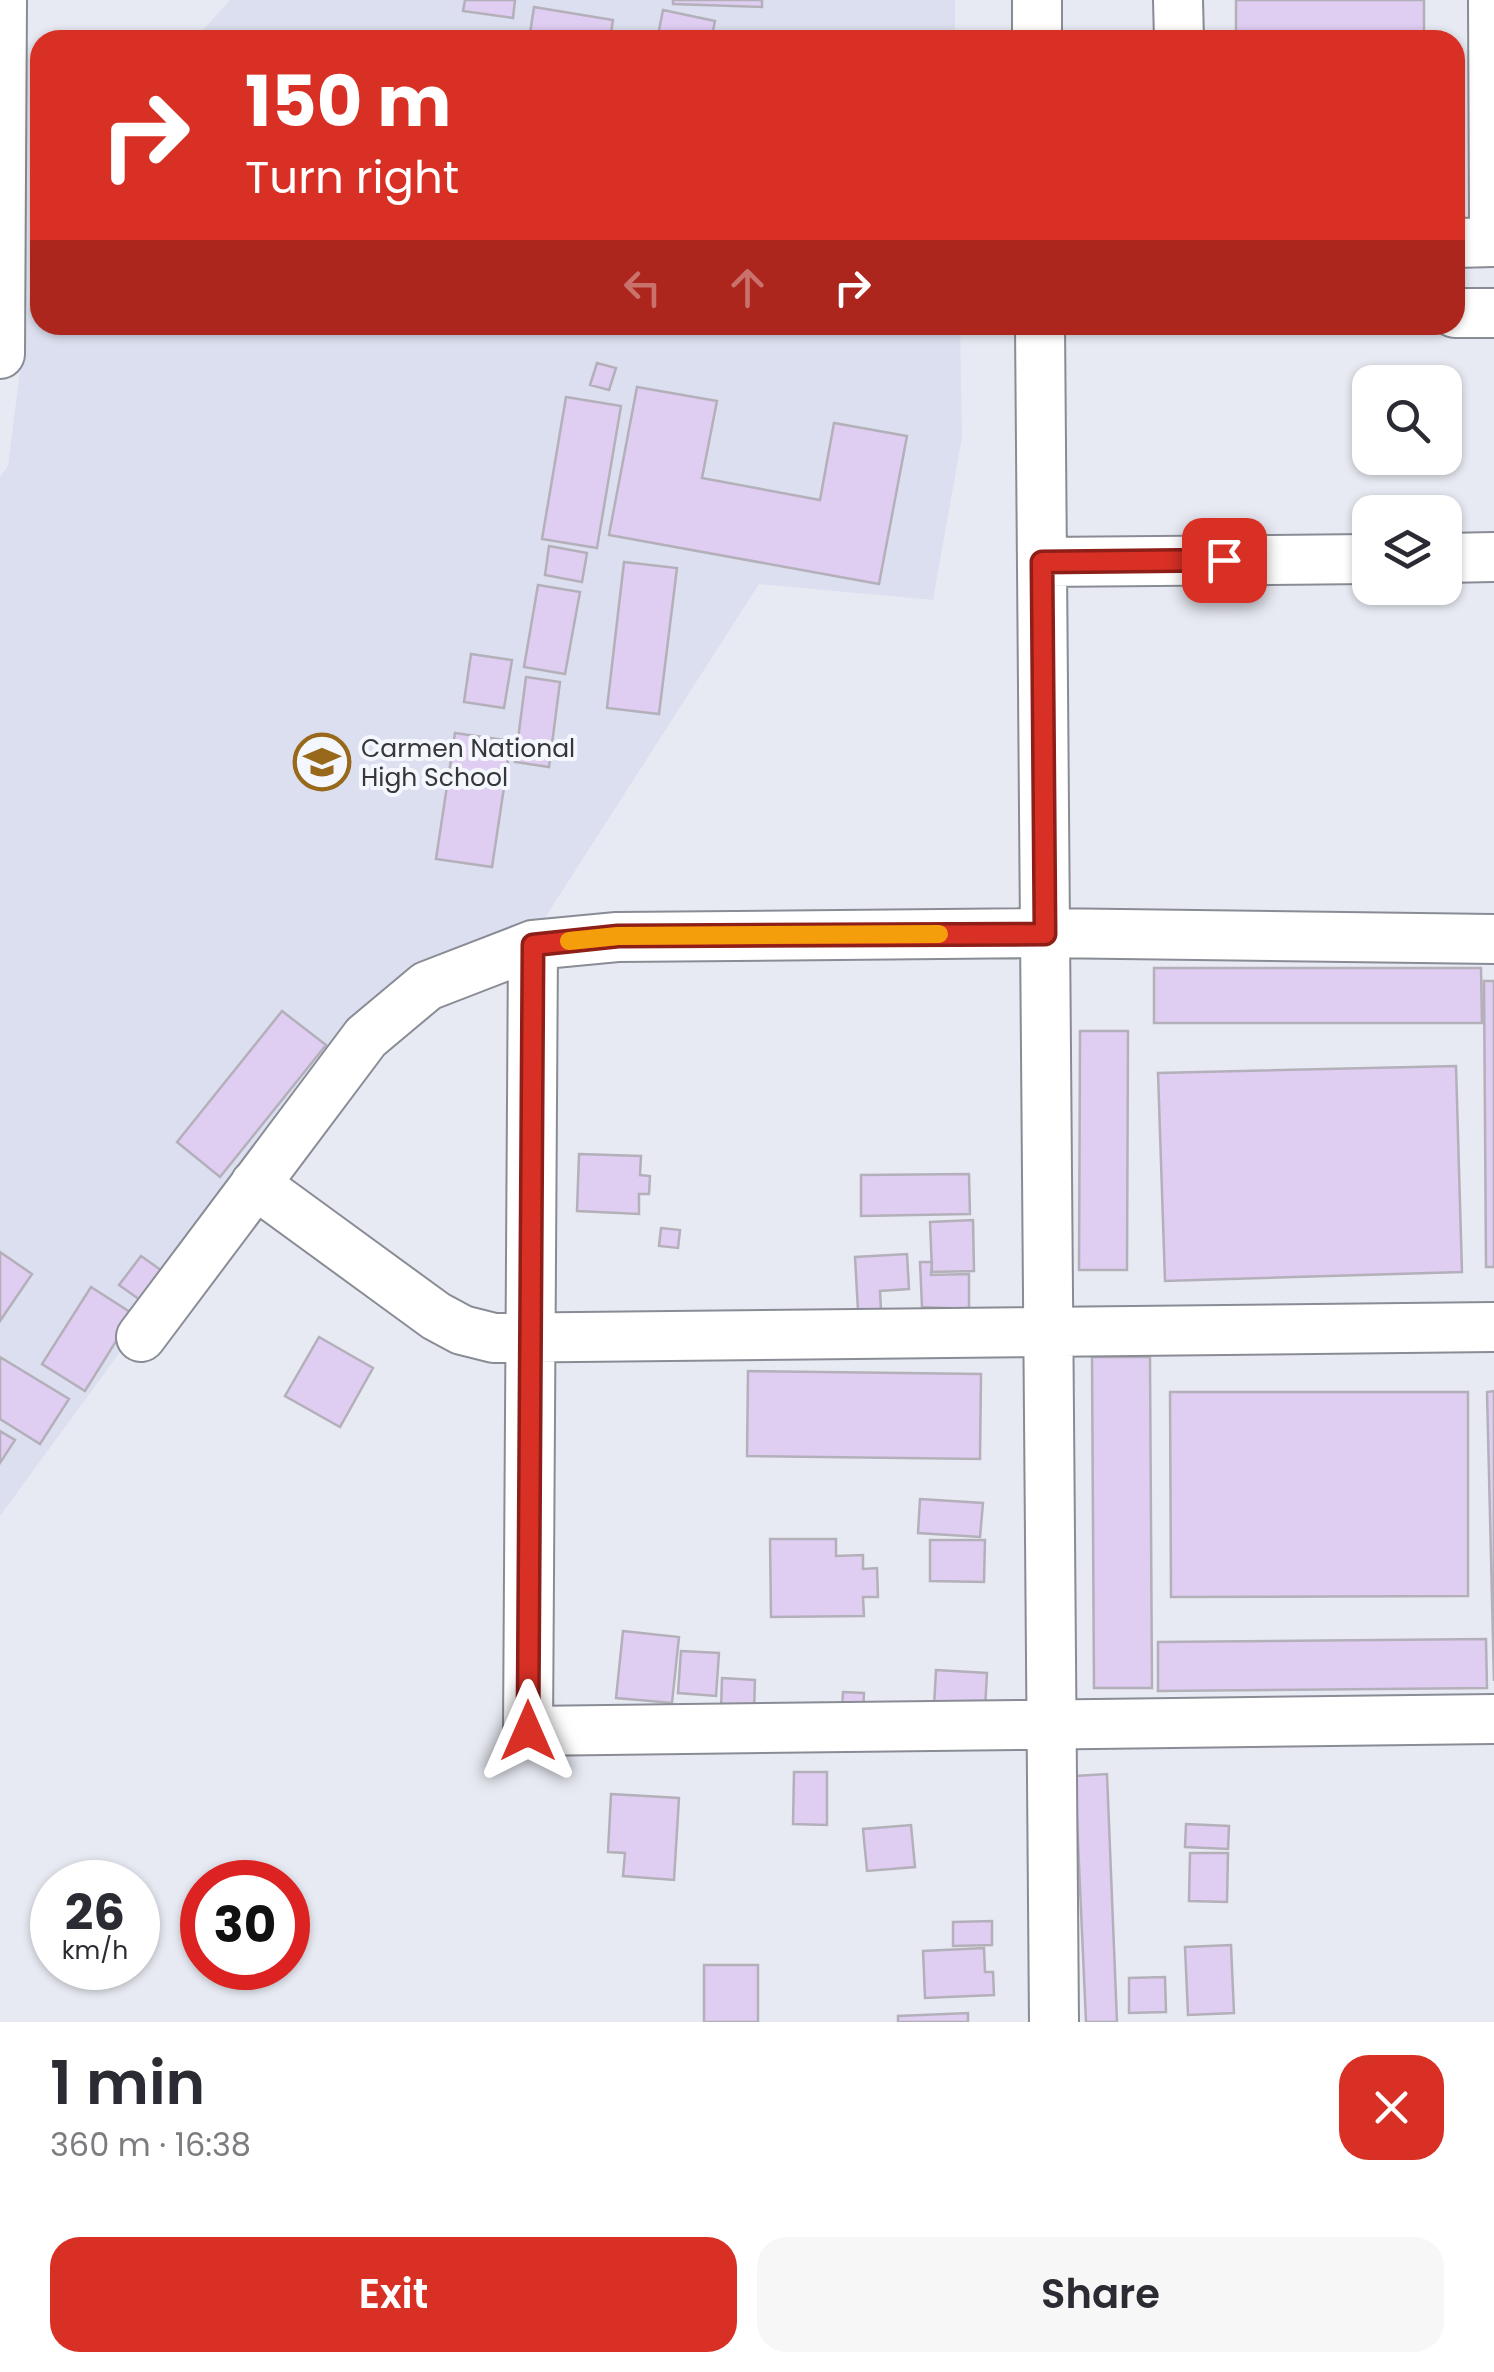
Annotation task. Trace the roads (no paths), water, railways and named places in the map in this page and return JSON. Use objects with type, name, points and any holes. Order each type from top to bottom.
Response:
[{"type":"street","points":[[1,340],[2,0]]},
{"type":"street","points":[[1037,0],[1038,30]]},
{"type":"street","points":[[1178,0],[1179,30]]},
{"type":"street","points":[[1492,0],[1494,218]]},
{"type":"street","points":[[1465,243],[1494,242]]},
{"type":"street","points":[[1465,313],[1494,312]]},
{"type":"street","points":[[1040,335],[1054,2022]]},
{"type":"street","points":[[1462,558],[1494,558]]},
{"type":"street","points":[[1042,562],[1352,559]]},
{"type":"street","points":[[141,1336],[366,1037],[427,986],[533,945],[618,936],[1494,938]]},
{"type":"street","points":[[533,945],[528,1731],[1494,1720]]},
{"type":"street","points":[[254,1184],[436,1316],[462,1330],[530,1340],[1494,1327]]},
{"type":"place","name":"Carmen National High School","points":[[322,762]]}]
